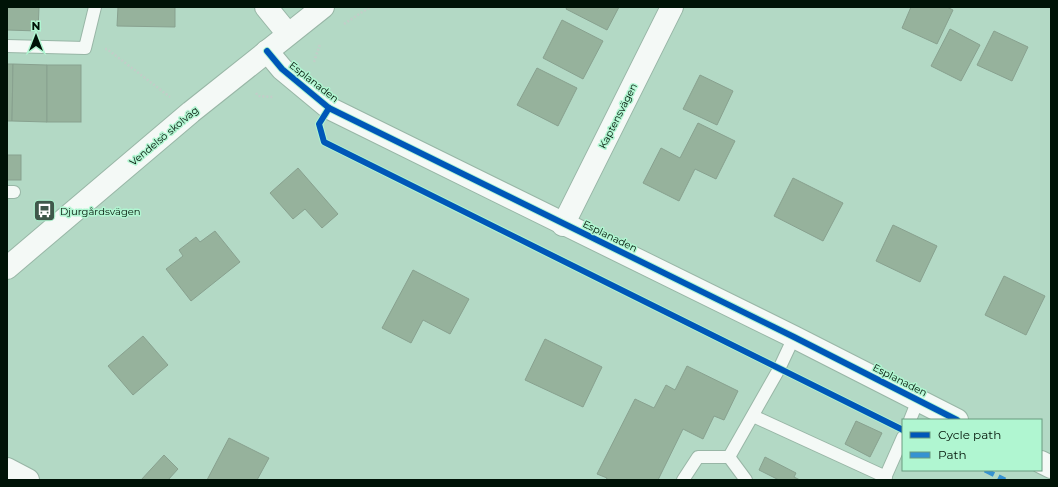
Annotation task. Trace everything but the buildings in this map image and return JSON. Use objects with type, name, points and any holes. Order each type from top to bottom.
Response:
[{"type":"street","points":[[266,7],[288,34]]},
{"type":"street","name":"Vendelsö skolväg","points":[[7,268],[191,112],[323,7]]},
{"type":"street","name":"Kaptensvägen","points":[[563,224],[672,7]]},
{"type":"street","name":"Esplanaden","points":[[268,51],[282,70],[329,108],[794,337],[914,410],[953,419]]},
{"type":"street","points":[[1042,462],[1051,467]]},
{"type":"street","points":[[7,469],[28,480]]},
{"type":"lane","points":[[7,46],[85,48],[95,7]]},
{"type":"lane","points":[[729,457],[779,369],[794,337]]},
{"type":"lane","points":[[753,416],[885,478],[902,439]]},
{"type":"lane","points":[[683,480],[698,457],[729,457]]},
{"type":"lane","points":[[729,457],[746,480]]},
{"type":"path","points":[[339,28],[370,7]]},
{"type":"path","points":[[316,67],[314,61],[322,40]]},
{"type":"path","points":[[85,48],[107,49],[191,112]]},
{"type":"marked path","points":[[987,471],[1005,480]]},
{"type":"cycle path","points":[[267,51],[282,69],[329,108],[794,337],[955,419]]},
{"type":"cycle path","points":[[329,108],[319,124],[324,142],[902,430]]},
{"type":"place","name":"Djurgårdsvägen","points":[[44,211]]}]
